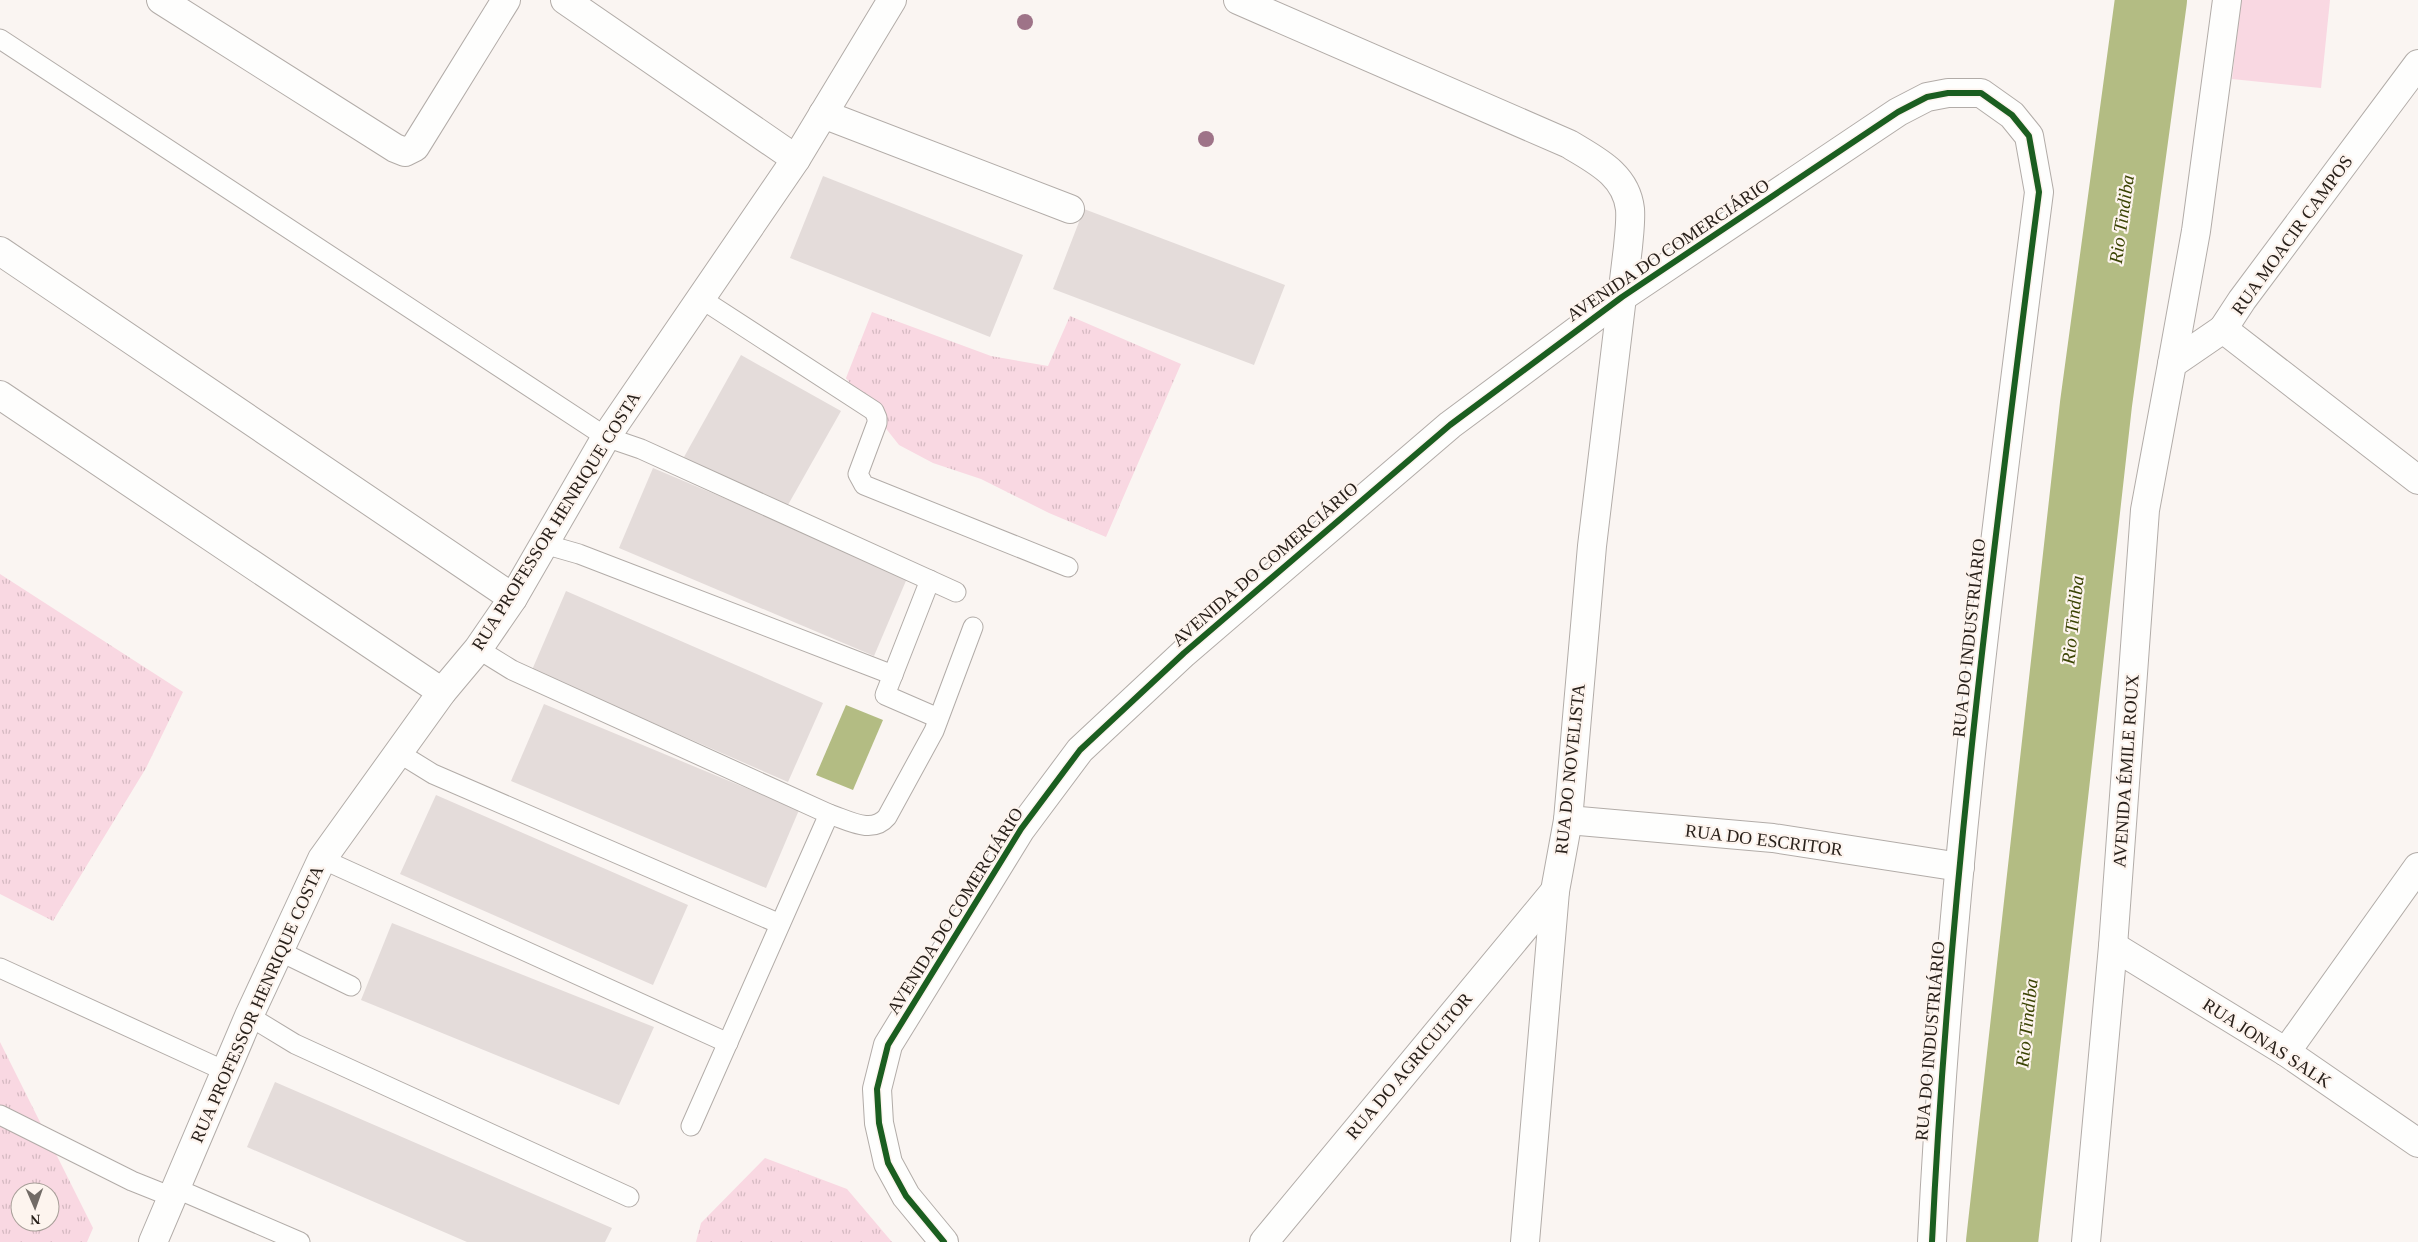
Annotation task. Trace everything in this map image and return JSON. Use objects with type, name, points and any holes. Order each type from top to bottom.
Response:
[{"type":"street","points":[[161,0],[394,148],[405,152],[414,147],[506,0]]},
{"type":"street","points":[[565,0],[796,159]]},
{"type":"street","name":"RUA PROFESSOR HENRIQUE COSTA","points":[[153,1242],[248,1016],[322,859],[442,692],[478,649],[513,598],[606,437],[796,159],[892,0]]},
{"type":"street","name":"RUA DO NOVELISTA","points":[[1238,0],[1569,144],[1608,167],[1620,181],[1630,208],[1628,247],[1592,546],[1568,820],[1555,891],[1524,1242]]},
{"type":"street","name":"AVENIDA ÉMILE ROUX","points":[[2086,1242],[2113,946],[2145,510],[2196,231],[2227,0]]},
{"type":"street","name":"RUA MOACIR CAMPOS","points":[[2418,64],[2242,300],[2224,329],[2418,480]]},
{"type":"street","name":"AVENIDA DO COMERCIÁRIO","points":[[944,1242],[906,1196],[888,1163],[879,1122],[877,1089],[888,1045],[1022,829],[1080,750],[1184,653],[1450,425],[1622,297],[1898,112],[1927,97],[1948,93]]},
{"type":"street","name":"RUA DO INDUSTRIÁRIO","points":[[1932,1242],[1939,1098],[1985,620],[2039,192],[2029,136],[2012,115],[1981,93],[1948,93]]},
{"type":"street","points":[[823,114],[1070,209]]},
{"type":"street","points":[[0,251],[513,598]]},
{"type":"street","points":[[2172,364],[2224,329]]},
{"type":"street","points":[[0,395],[442,692]]},
{"type":"street","name":"RUA DO ESCRITOR","points":[[1568,820],[1773,838],[1960,867]]},
{"type":"street","points":[[2286,1052],[2418,867]]},
{"type":"street","name":"RUA DO AGRICULTOR","points":[[1264,1242],[1555,891]]},
{"type":"street","name":"RUA JONAS SALK","points":[[2113,946],[2286,1052],[2418,1143]]},
{"type":"lane","points":[[0,39],[606,437],[641,449],[956,592]]},
{"type":"lane","points":[[700,298],[874,411],[877,424],[858,474],[864,485],[1068,567]]},
{"type":"lane","points":[[544,544],[579,554],[893,675]]},
{"type":"lane","points":[[930,580],[885,695],[938,718]]},
{"type":"lane","points":[[478,649],[512,670],[829,814],[871,827],[881,824],[929,739],[972,627]]},
{"type":"lane","points":[[399,753],[433,774],[780,924]]},
{"type":"lane","points":[[691,1126],[829,814]]},
{"type":"lane","points":[[322,859],[728,1044]]},
{"type":"lane","points":[[279,951],[351,986]]},
{"type":"lane","points":[[0,968],[225,1071]]},
{"type":"lane","points":[[248,1016],[295,1044],[629,1197]]},
{"type":"lane","points":[[0,1115],[132,1181],[174,1192],[300,1242]]},
{"type":"green space","points":[[2241,0],[2330,0],[2321,88],[2232,79]]},
{"type":"green space","points":[[872,312],[991,356],[1048,366],[1070,316],[1181,364],[1106,537],[1049,513],[981,479],[933,463],[899,445],[846,378]]},
{"type":"green space","points":[[0,574],[183,692],[146,768],[53,921],[0,894]]},
{"type":"green space","points":[[0,1042],[93,1228],[87,1242],[0,1242]]},
{"type":"green space","points":[[765,1158],[847,1189],[892,1242],[696,1242],[701,1223]]},
{"type":"shaded area","points":[[846,705],[883,720],[853,790],[816,775]]},
{"type":"building","points":[[823,176],[1023,255],[990,337],[790,258]]},
{"type":"building","points":[[1084,209],[1285,285],[1254,365],[1053,289]]},
{"type":"building","points":[[741,355],[841,411],[784,512],[684,457]]},
{"type":"building","points":[[653,468],[908,576],[874,656],[619,548]]},
{"type":"building","points":[[566,591],[823,703],[788,782],[532,670]]},
{"type":"building","points":[[544,704],[799,810],[766,888],[511,781]]},
{"type":"building","points":[[436,795],[688,905],[653,985],[400,874]]},
{"type":"building","points":[[392,923],[654,1027],[619,1105],[361,1000]]},
{"type":"building","points":[[275,1082],[612,1228],[605,1242],[467,1242],[247,1147]]},
{"type":"waterway","name":"Rio Tindiba","points":[[2002,1242],[2096,404],[2151,0]]},
{"type":"cycle path","points":[[944,1242],[906,1196],[888,1163],[879,1123],[877,1089],[888,1045],[1021,829],[1080,750],[1184,653],[1450,425],[1622,297],[1898,112],[1927,97],[1948,93],[1981,93],[2012,115],[2029,136],[2039,192],[1990,585],[1961,847],[1940,1110],[1932,1242]]}]
